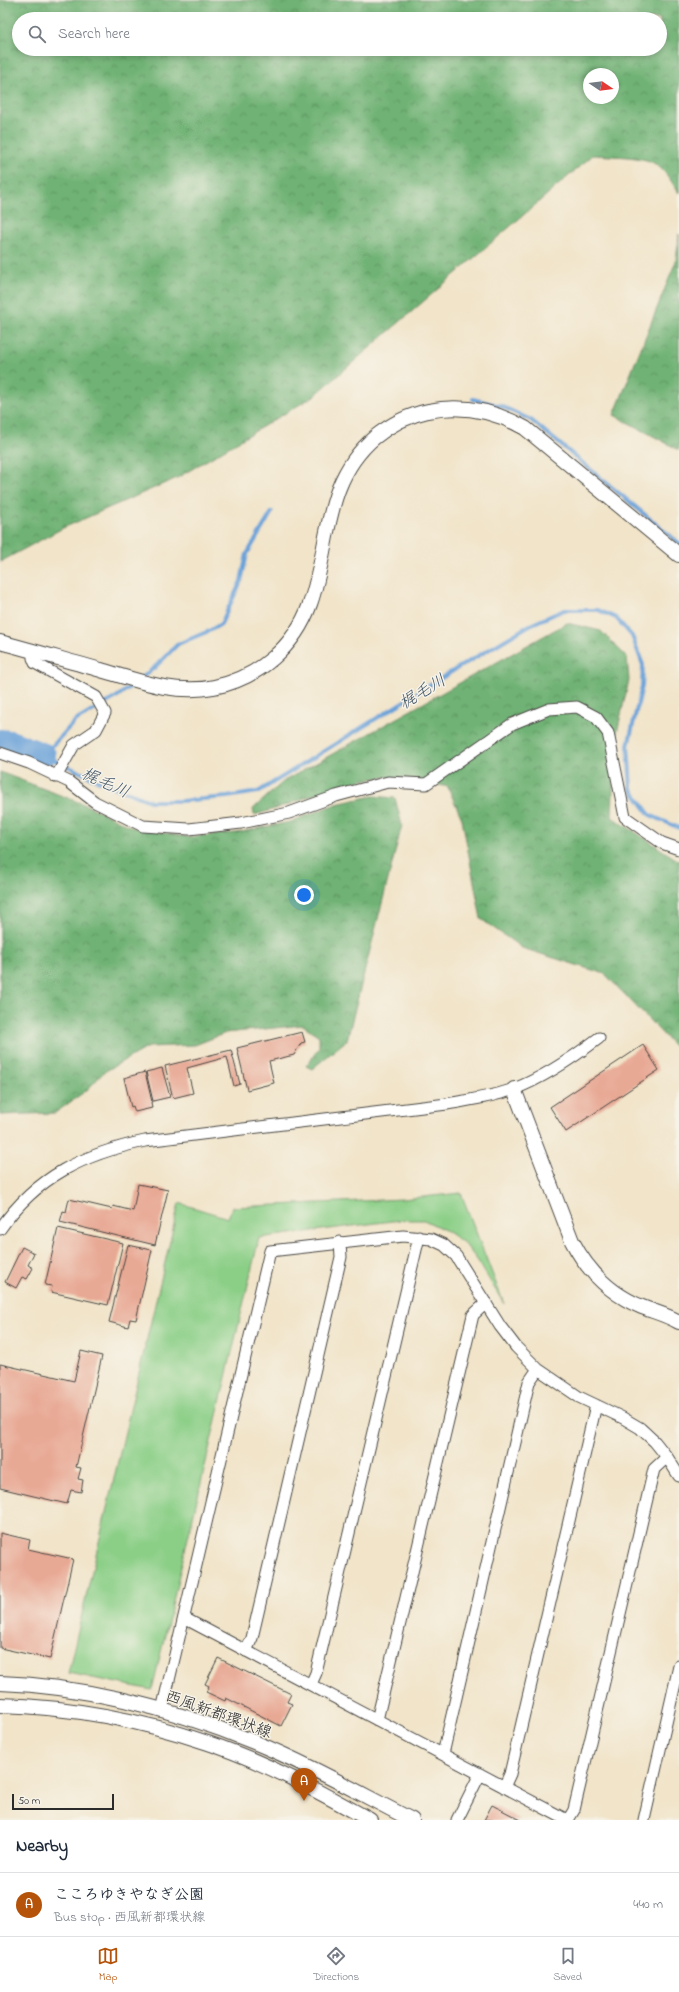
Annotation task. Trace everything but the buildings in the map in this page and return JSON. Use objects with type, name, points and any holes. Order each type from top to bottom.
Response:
[{"type":"street","points":[[0,642],[155,685],[185,690],[214,688],[249,675],[279,653],[298,630],[311,603],[334,501],[349,466],[364,448],[381,432],[394,424],[422,412],[452,408],[483,410],[512,420],[538,437],[679,555]]},
{"type":"street","points":[[33,651],[33,658],[39,667],[93,695],[100,702],[105,713],[96,730],[77,742],[58,773]]},
{"type":"street","points":[[0,753],[58,773],[95,802],[143,826],[189,829],[241,823],[290,813],[336,796],[388,782],[426,784],[512,724],[549,709],[577,707],[596,717],[608,733],[625,817],[662,843],[679,849]]},
{"type":"street","points":[[0,1229],[10,1215],[27,1197],[52,1176],[84,1159],[113,1149],[145,1141],[447,1104],[514,1089],[574,1057],[599,1038]]},
{"type":"street","points":[[514,1089],[572,1241],[584,1262],[602,1282],[614,1292],[627,1300],[679,1322]]},
{"type":"street","points":[[162,1710],[270,1251],[403,1236],[419,1237],[444,1245],[456,1256],[512,1342],[538,1369],[562,1386],[640,1428],[668,1457],[679,1476]]},
{"type":"street","points":[[311,1684],[316,1673],[419,1237]]},
{"type":"street","points":[[246,1651],[252,1638],[341,1257],[340,1242]]},
{"type":"street","points":[[377,1720],[473,1315],[486,1303]]},
{"type":"street","points":[[443,1754],[529,1382],[538,1369]]},
{"type":"street","points":[[504,1787],[510,1774],[596,1405]]},
{"type":"street","points":[[184,1618],[568,1820],[574,1810],[654,1469],[668,1457]]},
{"type":"street","points":[[644,1820],[679,1666]]},
{"type":"street","name":"西風新都環状線","points":[[0,1683],[75,1691],[105,1696],[162,1710],[216,1727],[254,1742],[412,1820]]},
{"type":"street","name":"西風新都環状線","points":[[0,1705],[80,1711],[129,1720],[210,1743],[273,1770],[319,1792],[370,1820]]},
{"type":"street","points":[[457,1820],[480,1774]]},
{"type":"green space","points":[[0,0],[679,0],[679,193],[662,170],[650,161],[616,156],[593,155],[314,396],[177,478],[63,528],[0,562]]},
{"type":"green space","points":[[679,234],[679,450],[614,415],[676,261]]},
{"type":"green space","points":[[567,623],[601,631],[627,657],[629,680],[615,741],[612,817],[679,861],[679,1051],[605,974],[522,948],[481,919],[462,819],[448,787],[396,777],[363,780],[254,815],[253,809],[284,781]]},
{"type":"green space","points":[[0,772],[86,805],[134,828],[188,837],[236,833],[290,822],[336,804],[373,796],[395,798],[402,825],[347,1040],[312,1069],[306,1066],[319,1048],[319,1036],[303,1025],[226,1033],[195,1045],[148,1047],[104,1072],[87,1090],[55,1113],[0,1115]]},
{"type":"green space","points":[[461,1193],[504,1304],[478,1261],[464,1243],[445,1230],[424,1220],[400,1220],[259,1238],[152,1690],[68,1673],[179,1203],[228,1218],[232,1207],[403,1199]]},
{"type":"waterway","points":[[473,399],[501,406],[531,420],[679,543]]},
{"type":"waterway","points":[[141,678],[154,668],[178,644],[209,631],[221,624],[241,581],[247,554],[272,512]]},
{"type":"waterway","name":"梶毛川","points":[[134,684],[115,698],[75,721],[44,755],[101,782],[150,801],[181,801],[227,797],[258,792],[456,669],[530,625],[564,610],[598,610],[616,618],[632,636],[643,665],[642,686],[628,746],[631,789],[650,815],[679,828]]},
{"type":"waterway","name":"梶毛川","points":[[0,741],[10,742],[44,755]]},
{"type":"place","name":"こころゆきやなぎ公園","points":[[304,1801]]}]
